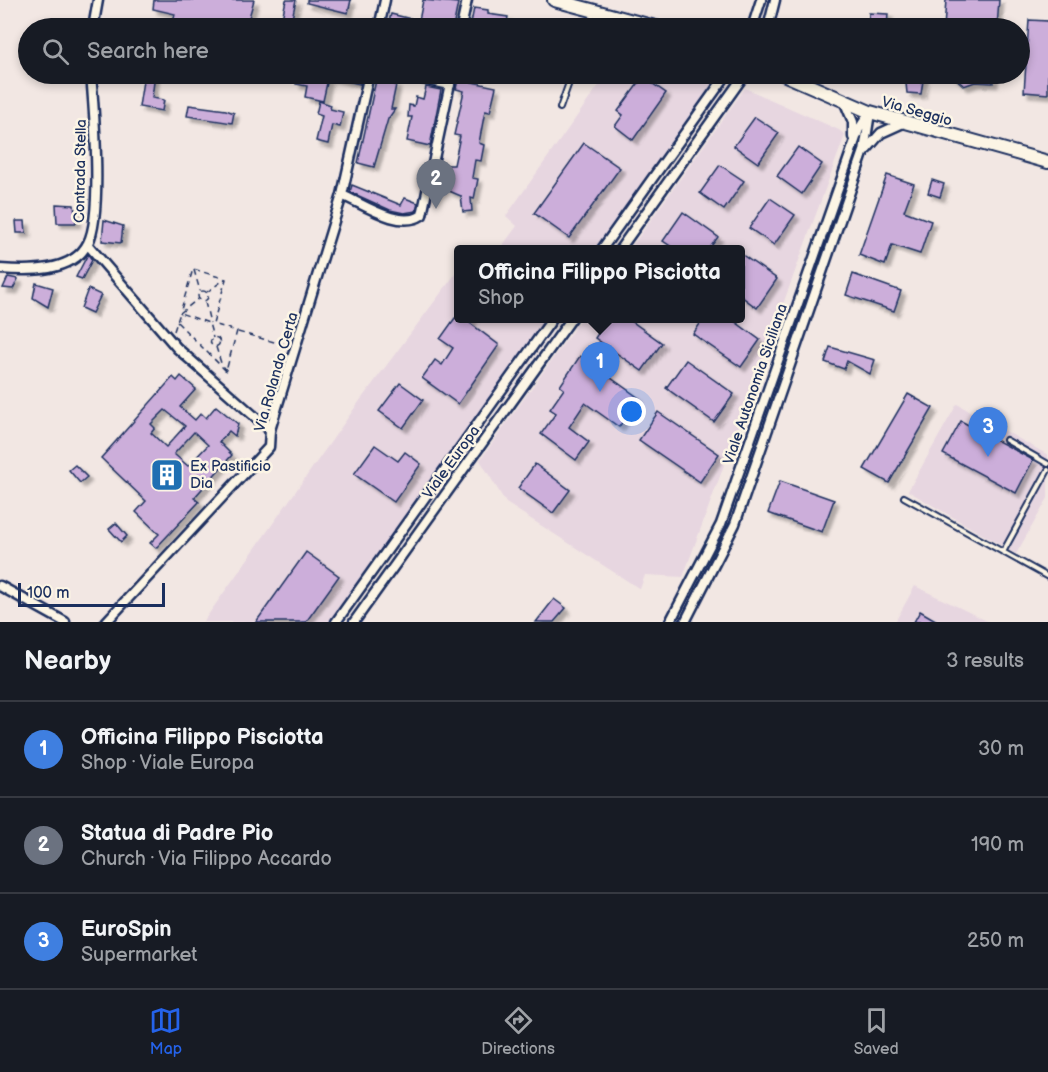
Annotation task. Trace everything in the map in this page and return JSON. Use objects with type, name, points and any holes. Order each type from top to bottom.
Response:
[{"type":"street","points":[[95,18],[98,0]]},
{"type":"street","points":[[381,18],[385,0]]},
{"type":"street","points":[[463,18],[467,0]]},
{"type":"street","points":[[554,0],[621,18]]},
{"type":"street","points":[[755,18],[761,0]]},
{"type":"street","points":[[770,18],[775,0]]},
{"type":"street","name":"Contrada Stella","points":[[0,269],[50,268],[71,259],[88,245],[94,224],[96,136],[92,84]]},
{"type":"street","name":"Via Rolando Certa","points":[[106,622],[269,447],[270,430],[342,195],[367,84]]},
{"type":"street","points":[[342,195],[399,219],[417,219],[422,215],[450,85],[445,84]]},
{"type":"street","points":[[605,245],[721,84]]},
{"type":"street","points":[[623,245],[738,84]]},
{"type":"street","name":"Via Seggio","points":[[804,84],[845,103],[903,123],[1048,162]]},
{"type":"street","name":"Viale Autonomia Siciliana","points":[[845,103],[853,122],[853,148]]},
{"type":"street","name":"Viale Autonomia Siciliana","points":[[670,622],[721,524],[859,129],[870,112]]},
{"type":"street","name":"Viale Autonomia Siciliana","points":[[685,622],[735,524],[864,151],[870,112]]},
{"type":"street","name":"Viale Autonomia Siciliana","points":[[864,151],[880,133],[903,123]]},
{"type":"street","points":[[88,245],[170,339],[270,430]]},
{"type":"street","name":"Viale Europa","points":[[336,622],[549,323]]},
{"type":"street","name":"Viale Europa","points":[[354,622],[568,323]]},
{"type":"street","points":[[0,586],[65,622]]},
{"type":"lane","points":[[592,18],[594,11]]},
{"type":"lane","points":[[560,108],[568,84]]},
{"type":"lane","points":[[766,391],[781,395]]},
{"type":"lane","points":[[1006,440],[1048,464]]},
{"type":"lane","points":[[1003,552],[1048,470]]},
{"type":"lane","points":[[904,496],[1048,577]]},
{"type":"lane","points":[[416,511],[427,519]]},
{"type":"path","points":[[170,339],[194,269]]},
{"type":"path","points":[[194,269],[226,279]]},
{"type":"path","points":[[180,313],[199,299],[200,292],[194,269]]},
{"type":"path","points":[[200,292],[206,292],[226,279]]},
{"type":"path","points":[[211,323],[226,279]]},
{"type":"path","points":[[204,301],[208,297],[206,292]]},
{"type":"path","points":[[199,299],[204,301]]},
{"type":"path","points":[[204,301],[211,323],[213,338],[211,344],[216,347],[226,371]]},
{"type":"path","points":[[180,313],[296,348]]},
{"type":"path","points":[[177,322],[229,374]]},
{"type":"path","points":[[226,371],[237,332]]},
{"type":"path","points":[[213,338],[219,340],[216,347]]},
{"type":"shaded area","points":[[600,84],[715,84],[600,245],[503,245],[517,226],[506,216]]},
{"type":"shaded area","points":[[745,88],[839,130],[845,135],[683,577],[645,575],[640,589],[506,503],[480,460],[578,323],[745,323],[745,245],[633,245]]},
{"type":"shaded area","points":[[454,276],[454,323],[545,323],[333,622],[203,622],[359,402]]},
{"type":"shaded area","points":[[957,404],[1048,455],[1048,498],[1016,554],[908,491]]},
{"type":"shaded area","points":[[915,586],[989,622],[895,622]]},
{"type":"building","points":[[154,0],[254,0],[249,18],[174,18],[175,14],[153,9]]},
{"type":"building","points":[[286,0],[296,0],[292,18],[282,18]]},
{"type":"building","points":[[307,0],[351,0],[348,13],[307,3]]},
{"type":"building","points":[[423,0],[458,3],[455,18],[420,18]]},
{"type":"building","points":[[946,0],[999,0],[998,18],[945,18]]},
{"type":"building","points":[[474,8],[488,10],[488,14],[508,17],[508,18],[472,18]]},
{"type":"building","points":[[869,13],[888,14],[888,18],[869,18]]},
{"type":"building","points":[[391,14],[407,18],[390,18]]},
{"type":"building","points":[[1030,20],[1048,21],[1048,94],[1024,92],[1025,84],[1030,84]]},
{"type":"building","points":[[142,84],[154,84],[152,98],[164,100],[162,111],[139,107]]},
{"type":"building","points":[[296,84],[327,84],[323,101],[305,97],[307,86]]},
{"type":"building","points":[[375,84],[396,85],[391,109],[395,109],[388,119],[374,167],[358,163]]},
{"type":"building","points":[[457,84],[482,84],[496,87],[490,112],[485,111],[479,143],[484,145],[481,161],[475,160],[472,178],[478,179],[474,199],[471,198],[472,211],[463,212],[461,196],[449,191],[451,180],[442,178],[445,165],[454,165],[460,136],[454,135],[464,91],[456,89]]},
{"type":"building","points":[[638,84],[653,84],[666,93],[633,140],[615,126],[623,115],[618,111]]},
{"type":"building","points":[[906,84],[922,84],[921,94],[907,93]]},
{"type":"building","points":[[426,87],[441,90],[430,146],[407,141],[412,117],[408,117],[409,105],[414,106],[416,97],[423,99]]},
{"type":"building","points":[[319,101],[331,105],[330,109],[343,112],[340,127],[332,125],[328,144],[316,141],[322,116],[316,114]]},
{"type":"building","points":[[189,105],[234,113],[232,123],[187,116]]},
{"type":"building","points":[[755,117],[779,133],[758,163],[734,146]]},
{"type":"building","points":[[584,143],[620,168],[569,238],[534,213]]},
{"type":"building","points":[[798,147],[822,164],[802,194],[777,176]]},
{"type":"building","points":[[720,165],[744,181],[724,210],[700,193]]},
{"type":"building","points":[[887,175],[914,184],[904,211],[931,221],[920,254],[892,245],[885,265],[859,255]]},
{"type":"building","points":[[932,180],[944,184],[940,197],[928,193]]},
{"type":"building","points":[[352,185],[401,205],[405,198],[418,203],[416,211],[404,213],[390,210],[350,192]]},
{"type":"building","points":[[770,198],[795,215],[774,245],[749,228]]},
{"type":"building","points":[[56,204],[74,205],[76,223],[57,223]]},
{"type":"building","points":[[683,212],[718,237],[712,245],[669,245],[663,241]]},
{"type":"building","points":[[104,220],[123,226],[121,243],[102,241]]},
{"type":"building","points":[[16,221],[25,221],[26,233],[17,233]]},
{"type":"building","points":[[88,254],[92,260],[82,279],[76,277]]},
{"type":"building","points":[[745,257],[777,279],[757,308],[745,299]]},
{"type":"building","points":[[853,274],[901,291],[894,311],[846,295]]},
{"type":"building","points":[[8,277],[18,279],[13,289],[3,288]]},
{"type":"building","points":[[36,283],[53,288],[48,307],[33,298]]},
{"type":"building","points":[[88,289],[101,295],[92,313],[81,308]]},
{"type":"building","points":[[454,319],[454,323],[470,323],[499,345],[458,404],[422,378],[435,360],[442,365],[453,348],[440,339]]},
{"type":"building","points":[[605,323],[634,323],[662,343],[642,371],[595,338]]},
{"type":"building","points":[[701,323],[737,323],[760,340],[741,367],[693,334]]},
{"type":"building","points":[[830,347],[875,360],[870,374],[847,361],[844,369],[825,362]]},
{"type":"building","points":[[580,356],[639,398],[619,427],[585,403],[569,427],[589,442],[576,460],[541,434],[556,413],[550,409],[564,389],[560,386]]},
{"type":"building","points":[[686,360],[734,394],[714,422],[666,388]]},
{"type":"building","name":"Ex Pastificio Dia","points":[[181,376],[196,389],[180,407],[195,420],[201,413],[206,418],[216,406],[238,424],[235,436],[229,431],[219,442],[232,455],[194,498],[199,502],[156,548],[150,543],[159,534],[136,512],[146,501],[101,458],[173,377],[177,381]],"holes":[[[165,410],[185,426],[166,447],[151,433],[155,428],[151,424]],[[194,432],[208,445],[188,466],[174,454]]]},
{"type":"building","points":[[400,383],[423,400],[403,428],[379,411]]},
{"type":"building","points":[[908,394],[933,408],[889,483],[864,469]]},
{"type":"building","points":[[658,412],[719,454],[700,482],[639,440]]},
{"type":"building","points":[[961,421],[1033,460],[1016,493],[943,454]]},
{"type":"building","points":[[375,445],[398,461],[405,452],[421,464],[394,502],[354,474]]},
{"type":"building","points":[[535,464],[570,490],[553,513],[518,488]]},
{"type":"building","points":[[75,465],[87,477],[80,483],[69,470]]},
{"type":"building","points":[[780,481],[834,500],[822,532],[768,513]]},
{"type":"building","points":[[116,523],[127,536],[121,542],[109,529]]},
{"type":"building","points":[[306,552],[339,576],[306,622],[256,622]]},
{"type":"building","points":[[554,599],[566,608],[554,622],[536,622]]},
{"type":"building","points":[[920,611],[939,622],[914,622]]},
{"type":"place","name":"Statua di Padre Pio","points":[[436,209]]},
{"type":"place","name":"Officina Filippo Pisciotta","points":[[600,392]]},
{"type":"place","name":"EuroSpin","points":[[988,457]]},
{"type":"place","name":"Ex Pastificio Dia","points":[[167,475]]}]
